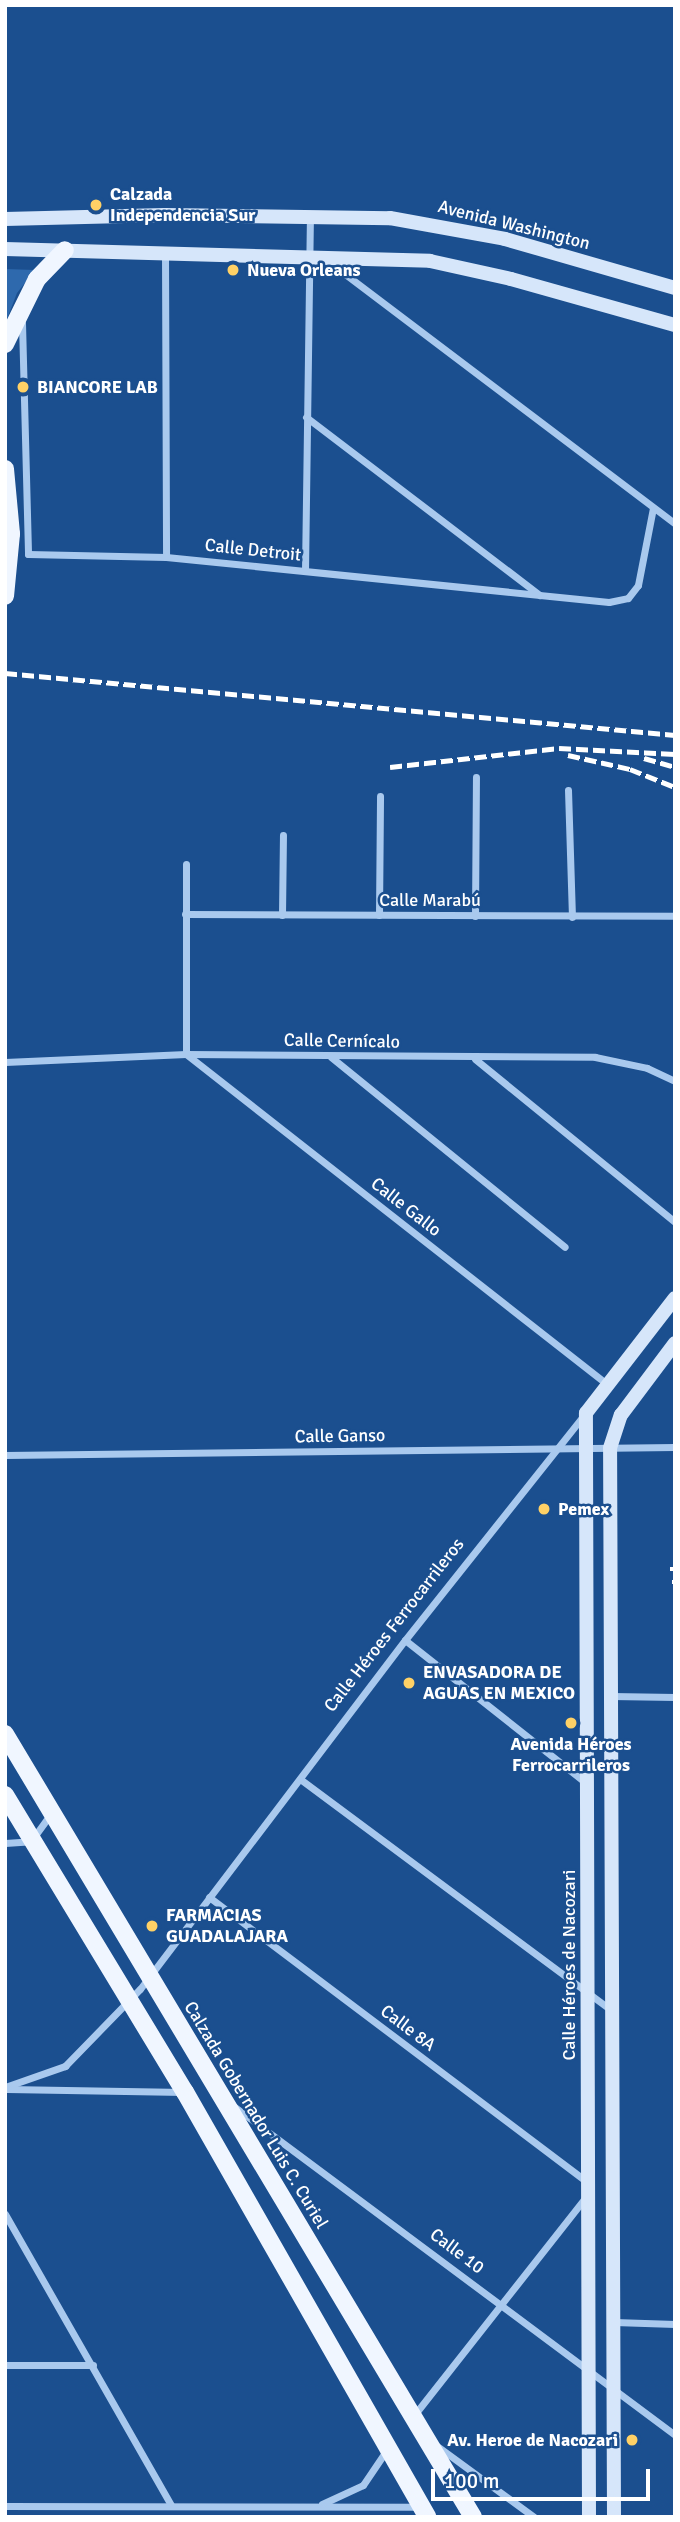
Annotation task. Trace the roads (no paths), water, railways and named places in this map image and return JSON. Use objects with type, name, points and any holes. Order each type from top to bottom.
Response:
[{"type":"main road","name":"Avenida Washington","points":[[5,219],[310,215],[438,224],[506,239],[675,288]]},
{"type":"main road","points":[[5,249],[308,254],[469,268],[675,325]]},
{"type":"main road","points":[[5,344],[22,304],[37,279],[65,250]]},
{"type":"main road","points":[[5,469],[10,534],[5,596]]},
{"type":"main road","name":"Calle Héroes Ferrocarrileros","points":[[586,1412],[675,1298]]},
{"type":"main road","points":[[614,2517],[610,1448],[621,1415],[675,1343]]},
{"type":"main road","name":"Calle Héroes de Nacozari","points":[[586,1412],[589,2517]]},
{"type":"main road","name":"Calzada Gobernador Luis C. Curiel","points":[[5,1734],[50,1815],[415,2414],[473,2517]]},
{"type":"main road","points":[[5,1795],[127,2003],[185,2092],[424,2512]]},
{"type":"street","points":[[305,570],[310,215]]},
{"type":"street","points":[[165,252],[166,557]]},
{"type":"street","points":[[335,256],[345,274],[675,524]]},
{"type":"street","name":"Calle Detroit","points":[[22,304],[20,381],[27,554],[166,557],[609,602],[628,598],[638,585],[653,508]]},
{"type":"street","points":[[306,417],[540,595]]},
{"type":"street","points":[[475,916],[476,777]]},
{"type":"street","points":[[568,790],[572,917]]},
{"type":"street","points":[[379,915],[380,796]]},
{"type":"street","points":[[282,915],[283,835]]},
{"type":"street","points":[[186,864],[186,1054]]},
{"type":"street","name":"Calle Marabú","points":[[185,915],[675,916]]},
{"type":"street","name":"Calle Cernícalo","points":[[5,1062],[186,1054],[474,1059],[595,1057],[647,1068],[674,1079]]},
{"type":"street","name":"Calle Gallo","points":[[186,1054],[608,1384]]},
{"type":"street","points":[[330,1057],[565,1247]]},
{"type":"street","points":[[474,1059],[675,1222]]},
{"type":"street","name":"Calle Héroes Ferrocarrileros","points":[[5,2088],[65,2066],[149,1979],[405,1640],[586,1412]]},
{"type":"street","name":"Calle Ganso","points":[[5,1455],[675,1447]]},
{"type":"street","points":[[405,1640],[589,1785]]},
{"type":"street","points":[[611,1696],[675,1697]]},
{"type":"street","points":[[300,1779],[588,1995],[612,2010]]},
{"type":"street","points":[[5,1843],[31,1841],[50,1815]]},
{"type":"street","name":"Calle 8A","points":[[209,1897],[589,2189]]},
{"type":"street","points":[[5,2088],[185,2092]]},
{"type":"street","name":"Calle 10","points":[[219,2095],[675,2435]]},
{"type":"street","points":[[415,2414],[589,2189]]},
{"type":"street","points":[[5,2214],[171,2505]]},
{"type":"street","points":[[5,2230],[15,2230]]},
{"type":"street","points":[[614,2322],[675,2324]]},
{"type":"street","points":[[5,2365],[93,2365]]},
{"type":"street","points":[[431,2441],[534,2517]]},
{"type":"street","points":[[319,2505],[363,2485],[388,2447]]},
{"type":"street","points":[[5,2506],[319,2505],[424,2512]]},
{"type":"street","points":[[239,2506],[239,2517]]},
{"type":"railway","points":[[5,673],[675,735]]},
{"type":"railway","points":[[390,767],[559,748],[675,754]]},
{"type":"railway","points":[[568,755],[630,769],[675,787]]},
{"type":"railway","points":[[644,758],[675,767]]},
{"type":"railway","points":[[670,1569],[675,1569]]},
{"type":"place","name":"Calzada Independencia Sur","points":[[96,205]]},
{"type":"place","name":"Nueva Orleans","points":[[233,270]]},
{"type":"place","name":"BIANCORE LAB","points":[[23,387]]},
{"type":"place","name":"Pemex","points":[[544,1509]]},
{"type":"place","name":"ENVASADORA DE AGUAS EN MEXICO","points":[[409,1683]]},
{"type":"place","name":"Avenida Héroes Ferrocarrileros","points":[[571,1723]]},
{"type":"place","name":"FARMACIAS GUADALAJARA","points":[[152,1926]]},
{"type":"place","name":"Av. Heroe de Nacozari","points":[[632,2440]]}]
